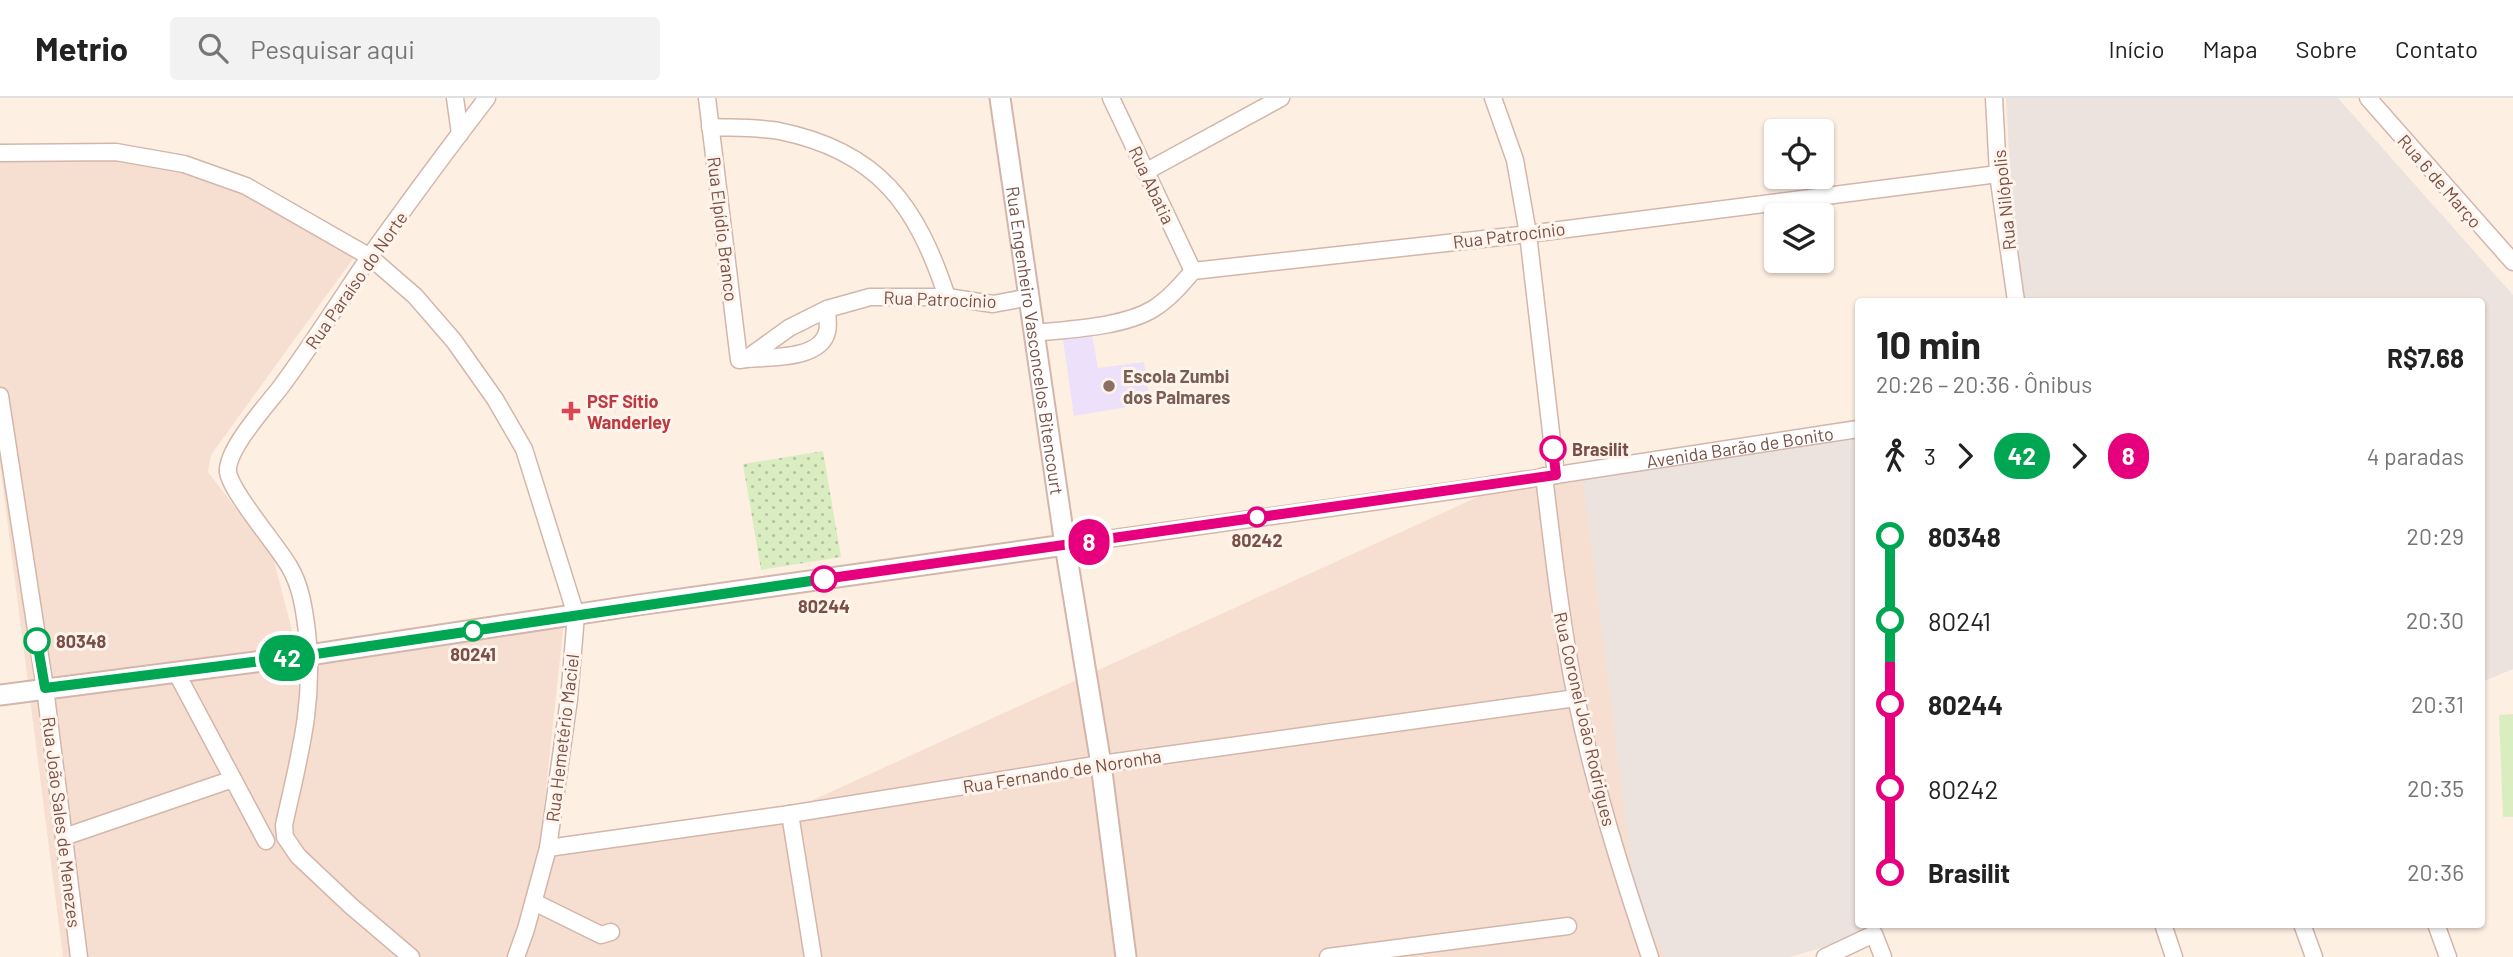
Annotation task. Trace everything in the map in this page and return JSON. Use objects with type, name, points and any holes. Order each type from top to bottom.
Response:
[{"type":"street","points":[[455,98],[460,134]]},
{"type":"street","name":"Rua Paraíso do Norte","points":[[309,655],[303,603],[295,576],[277,546],[236,490],[228,473],[229,463],[237,446],[299,362],[370,257],[487,98]]},
{"type":"street","name":"Rua Elpídio Branco","points":[[707,98],[742,359]]},
{"type":"street","name":"Rua Engenheiro Vasconcelos Bitencourt","points":[[1000,98],[1065,545],[1101,764],[1126,957]]},
{"type":"street","name":"Rua Abatia","points":[[1111,98],[1193,271]]},
{"type":"street","points":[[1145,172],[1281,98]]},
{"type":"street","name":"Rua Coronel João Rodrigues","points":[[1493,98],[1503,119],[1515,160],[1528,234],[1559,600],[1576,698],[1616,854],[1650,957]]},
{"type":"street","name":"Rua Nilópolis","points":[[1994,98],[1998,174],[2016,298]]},
{"type":"street","name":"Rua 6 de Março","points":[[2368,98],[2513,262]]},
{"type":"street","points":[[710,127],[777,130],[828,144],[866,165],[895,192],[918,224],[935,261],[947,297]]},
{"type":"street","name":"Rua Hemetério Maciel","points":[[0,153],[116,152],[184,164],[246,186],[370,257],[415,296],[454,341],[495,399],[518,439],[539,493],[576,615],[569,699],[548,848],[516,957]]},
{"type":"street","name":"Rua Patrocínio","points":[[1193,271],[1528,234],[1998,174]]},
{"type":"street","points":[[1035,333],[1115,321],[1152,310],[1171,296],[1193,271]]},
{"type":"street","name":"Rua Patrocínio","points":[[742,359],[789,328],[827,309],[870,297],[947,297],[993,304],[1030,296]]},
{"type":"street","points":[[742,359],[800,354],[811,350],[828,331],[827,309]]},
{"type":"street","name":"Rua João Sales de Menezes","points":[[0,396],[45,688],[79,957]]},
{"type":"street","name":"Avenida Barão de Bonito","points":[[0,695],[309,655],[1855,429]]},
{"type":"street","points":[[309,655],[308,710],[283,830],[288,844],[298,856],[411,957]]},
{"type":"street","points":[[176,672],[266,841]]},
{"type":"street","name":"Rua Fernando de Noronha","points":[[548,848],[790,814],[1101,764],[1576,698]]},
{"type":"street","points":[[64,837],[233,779]]},
{"type":"street","points":[[790,814],[813,957]]},
{"type":"street","points":[[534,902],[601,935],[611,932]]},
{"type":"street","points":[[1328,957],[1568,926]]},
{"type":"street","points":[[2164,928],[2174,957]]},
{"type":"street","points":[[2303,928],[2314,957]]},
{"type":"street","points":[[2437,928],[2448,957]]},
{"type":"street","points":[[1829,957],[1874,934],[1883,957]]},
{"type":"shaded area","points":[[2006,98],[2338,98],[2513,295],[2513,669],[2485,681],[2485,298],[2017,298]]},
{"type":"shaded area","points":[[100,150],[231,181],[355,256],[211,455],[208,472],[273,557],[296,646],[565,613],[540,843],[780,815],[1526,475],[1855,420],[1855,925],[1790,957],[63,957],[0,464],[0,156]]},
{"type":"shaded area","name":"Escola Zumbi dos Palmares","points":[[1091,329],[1098,368],[1144,362],[1150,403],[1074,416],[1062,333]]},
{"type":"shaded area","name":"Brasilit","points":[[1855,425],[1855,928],[1870,928],[1838,943],[1790,957],[1666,957],[1637,909],[1581,466]]},
{"type":"green space","points":[[823,451],[841,557],[761,570],[743,464]]},
{"type":"green space","points":[[2513,714],[2513,817],[2503,817],[2499,715]]},
{"type":"bus line","name":"8","points":[[824,579],[1556,475],[1553,449]]},
{"type":"bus line","name":"42","points":[[37,641],[45,688],[309,655],[824,579]]},
{"type":"place","name":"Escola Zumbi dos Palmares","points":[[1109,386]]},
{"type":"place","name":"PSF Sítio Wanderley","points":[[571,411]]},
{"type":"place","name":"Brasilit","points":[[1553,449]]},
{"type":"place","name":"80242","points":[[1257,517]]},
{"type":"place","name":"80244","points":[[824,579]]},
{"type":"place","name":"80241","points":[[473,631]]},
{"type":"place","name":"80348","points":[[37,641]]}]
